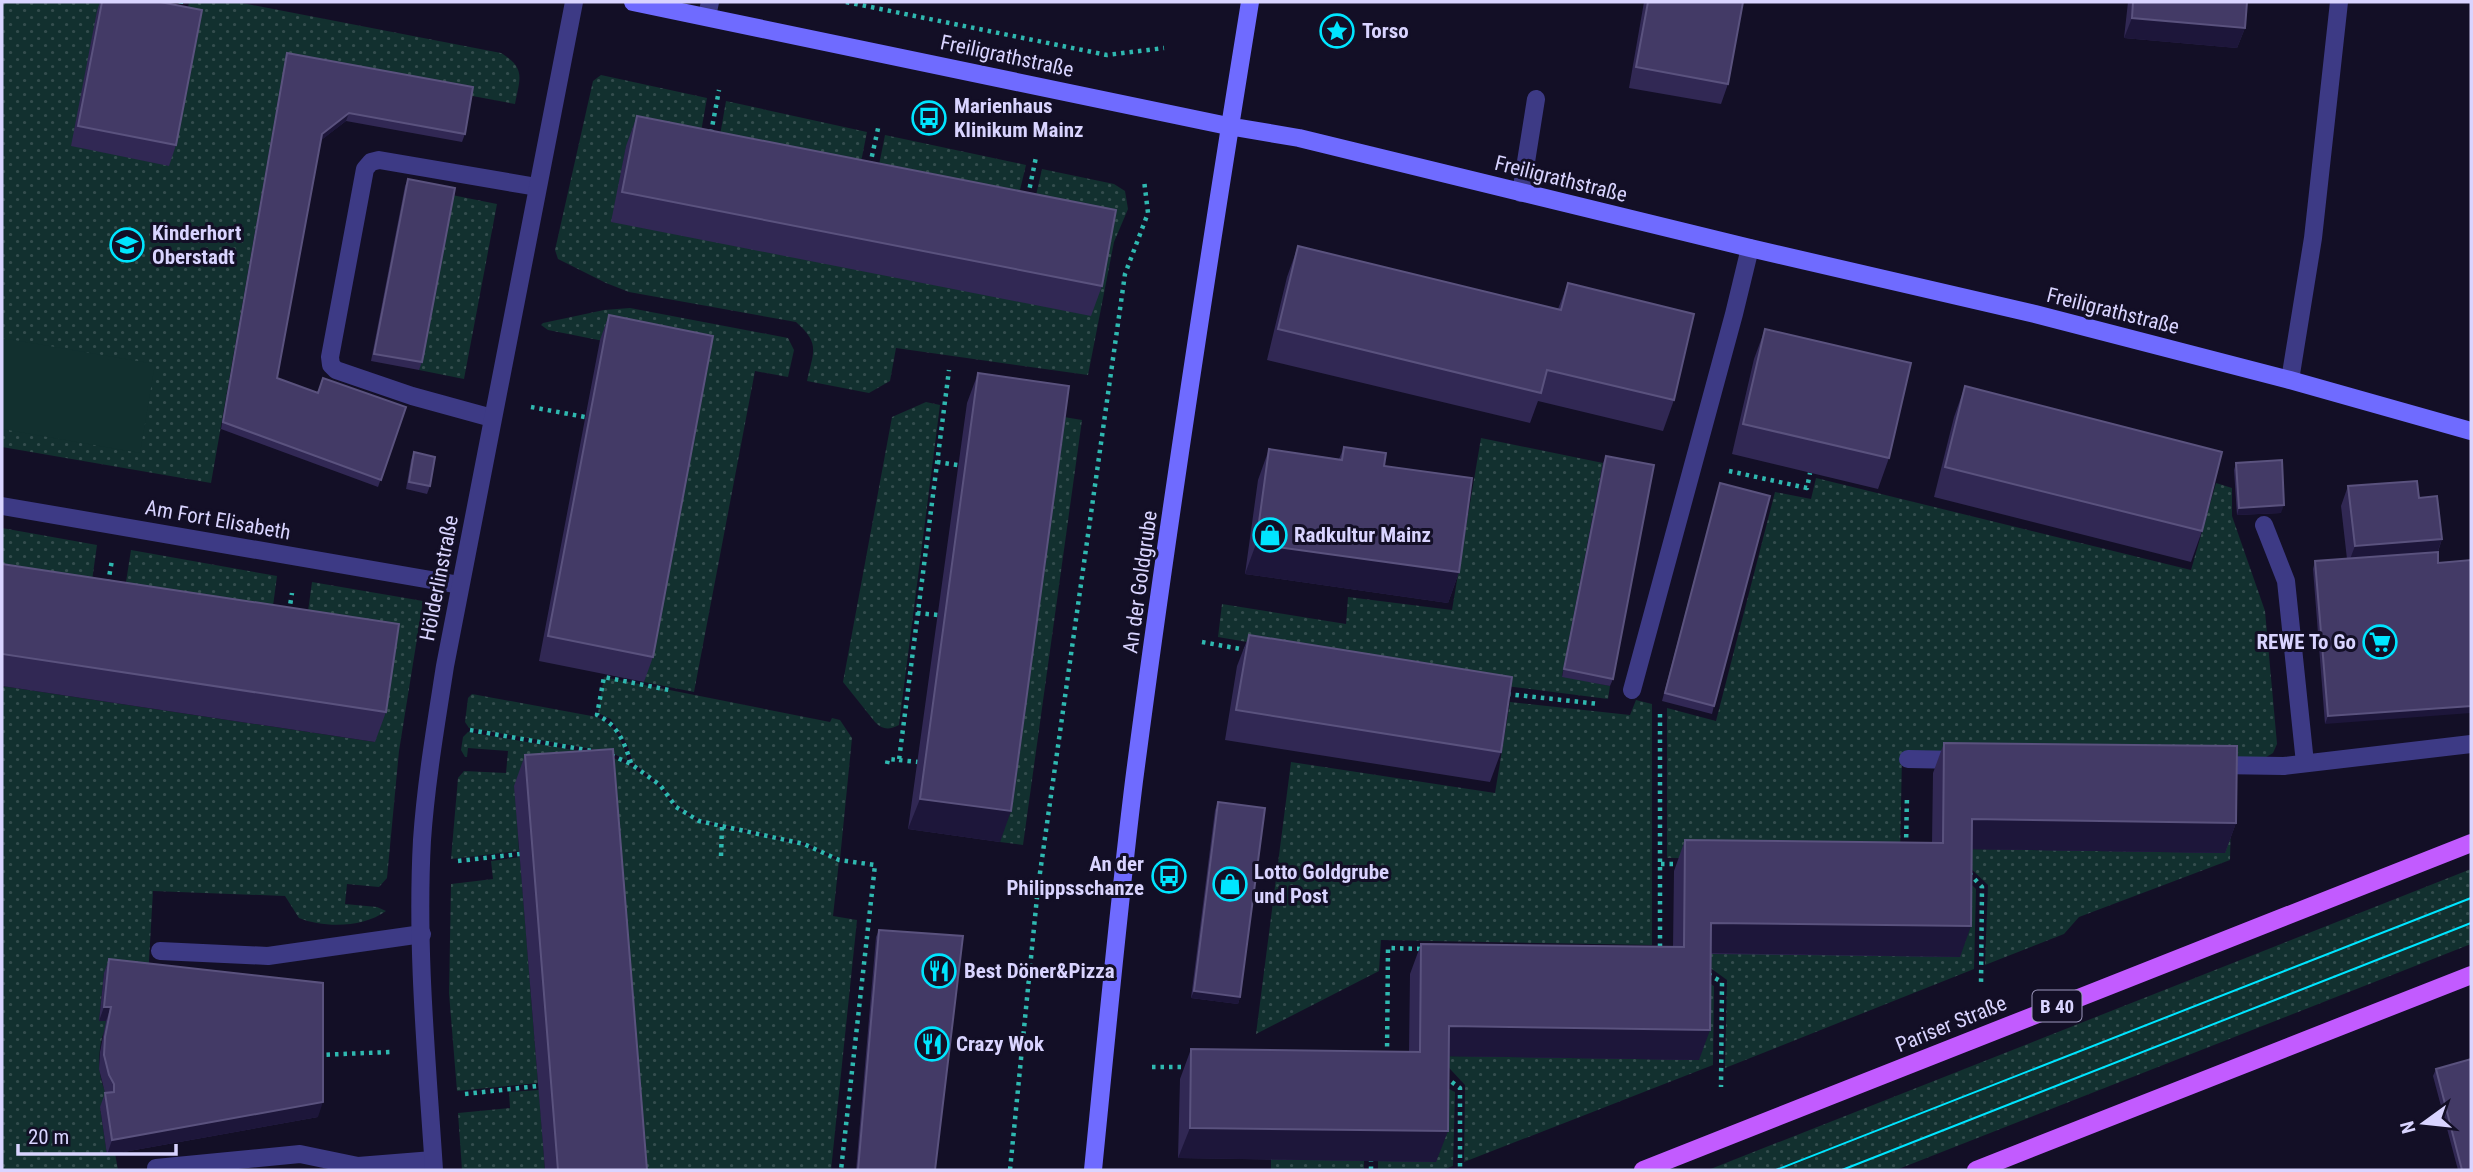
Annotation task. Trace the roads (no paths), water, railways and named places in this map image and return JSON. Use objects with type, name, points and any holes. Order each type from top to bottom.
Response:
[{"type":"main road","name":"Pariser Straße","points":[[1643,1170],[2471,843]]},
{"type":"main road","points":[[1976,1170],[2471,975]]},
{"type":"street","name":"Hölderlinstraße","points":[[434,1165],[423,996],[422,934],[422,841],[429,773],[460,585],[574,2]]},
{"type":"street","name":"Freiligrathstraße","points":[[633,2],[708,9],[1228,125],[1299,138],[2035,314],[2290,380],[2471,431]]},
{"type":"street","name":"An der Goldgrube","points":[[1093,1170],[1134,783],[1228,125],[1250,2]]},
{"type":"street","points":[[2290,380],[2312,237],[2339,2]]},
{"type":"street","points":[[1521,193],[1536,99]]},
{"type":"street","points":[[492,418],[412,396],[336,370],[331,365],[330,357],[365,169],[371,162],[379,160],[537,187]]},
{"type":"street","points":[[1632,691],[1750,248]]},
{"type":"street","name":"Am Fort Elisabeth","points":[[2,506],[460,585]]},
{"type":"street","points":[[2264,525],[2286,581],[2305,763]]},
{"type":"street","points":[[2200,765],[2284,766],[2471,744]]},
{"type":"street","points":[[1908,759],[1977,760]]},
{"type":"street","points":[[160,951],[268,956],[422,934]]},
{"type":"street","points":[[156,1168],[300,1154],[358,1166],[434,1165]]},
{"type":"tram line","points":[[1776,1170],[2471,898]]},
{"type":"tram line","points":[[1842,1170],[2471,923]]},
{"type":"place","name":"Torso","points":[[1337,31]]},
{"type":"place","name":"Marienhaus Klinikum Mainz","points":[[929,118]]},
{"type":"place","name":"Kinderhort Oberstadt","points":[[127,245]]},
{"type":"place","name":"Radkultur Mainz","points":[[1270,535]]},
{"type":"place","name":"REWE To Go","points":[[2380,642]]},
{"type":"place","name":"An der Philippsschanze","points":[[1169,876]]},
{"type":"place","name":"Lotto Goldgrube und Post","points":[[1230,884]]},
{"type":"place","name":"Best Döner&Pizza","points":[[939,971]]},
{"type":"place","name":"Crazy Wok","points":[[932,1044]]}]
